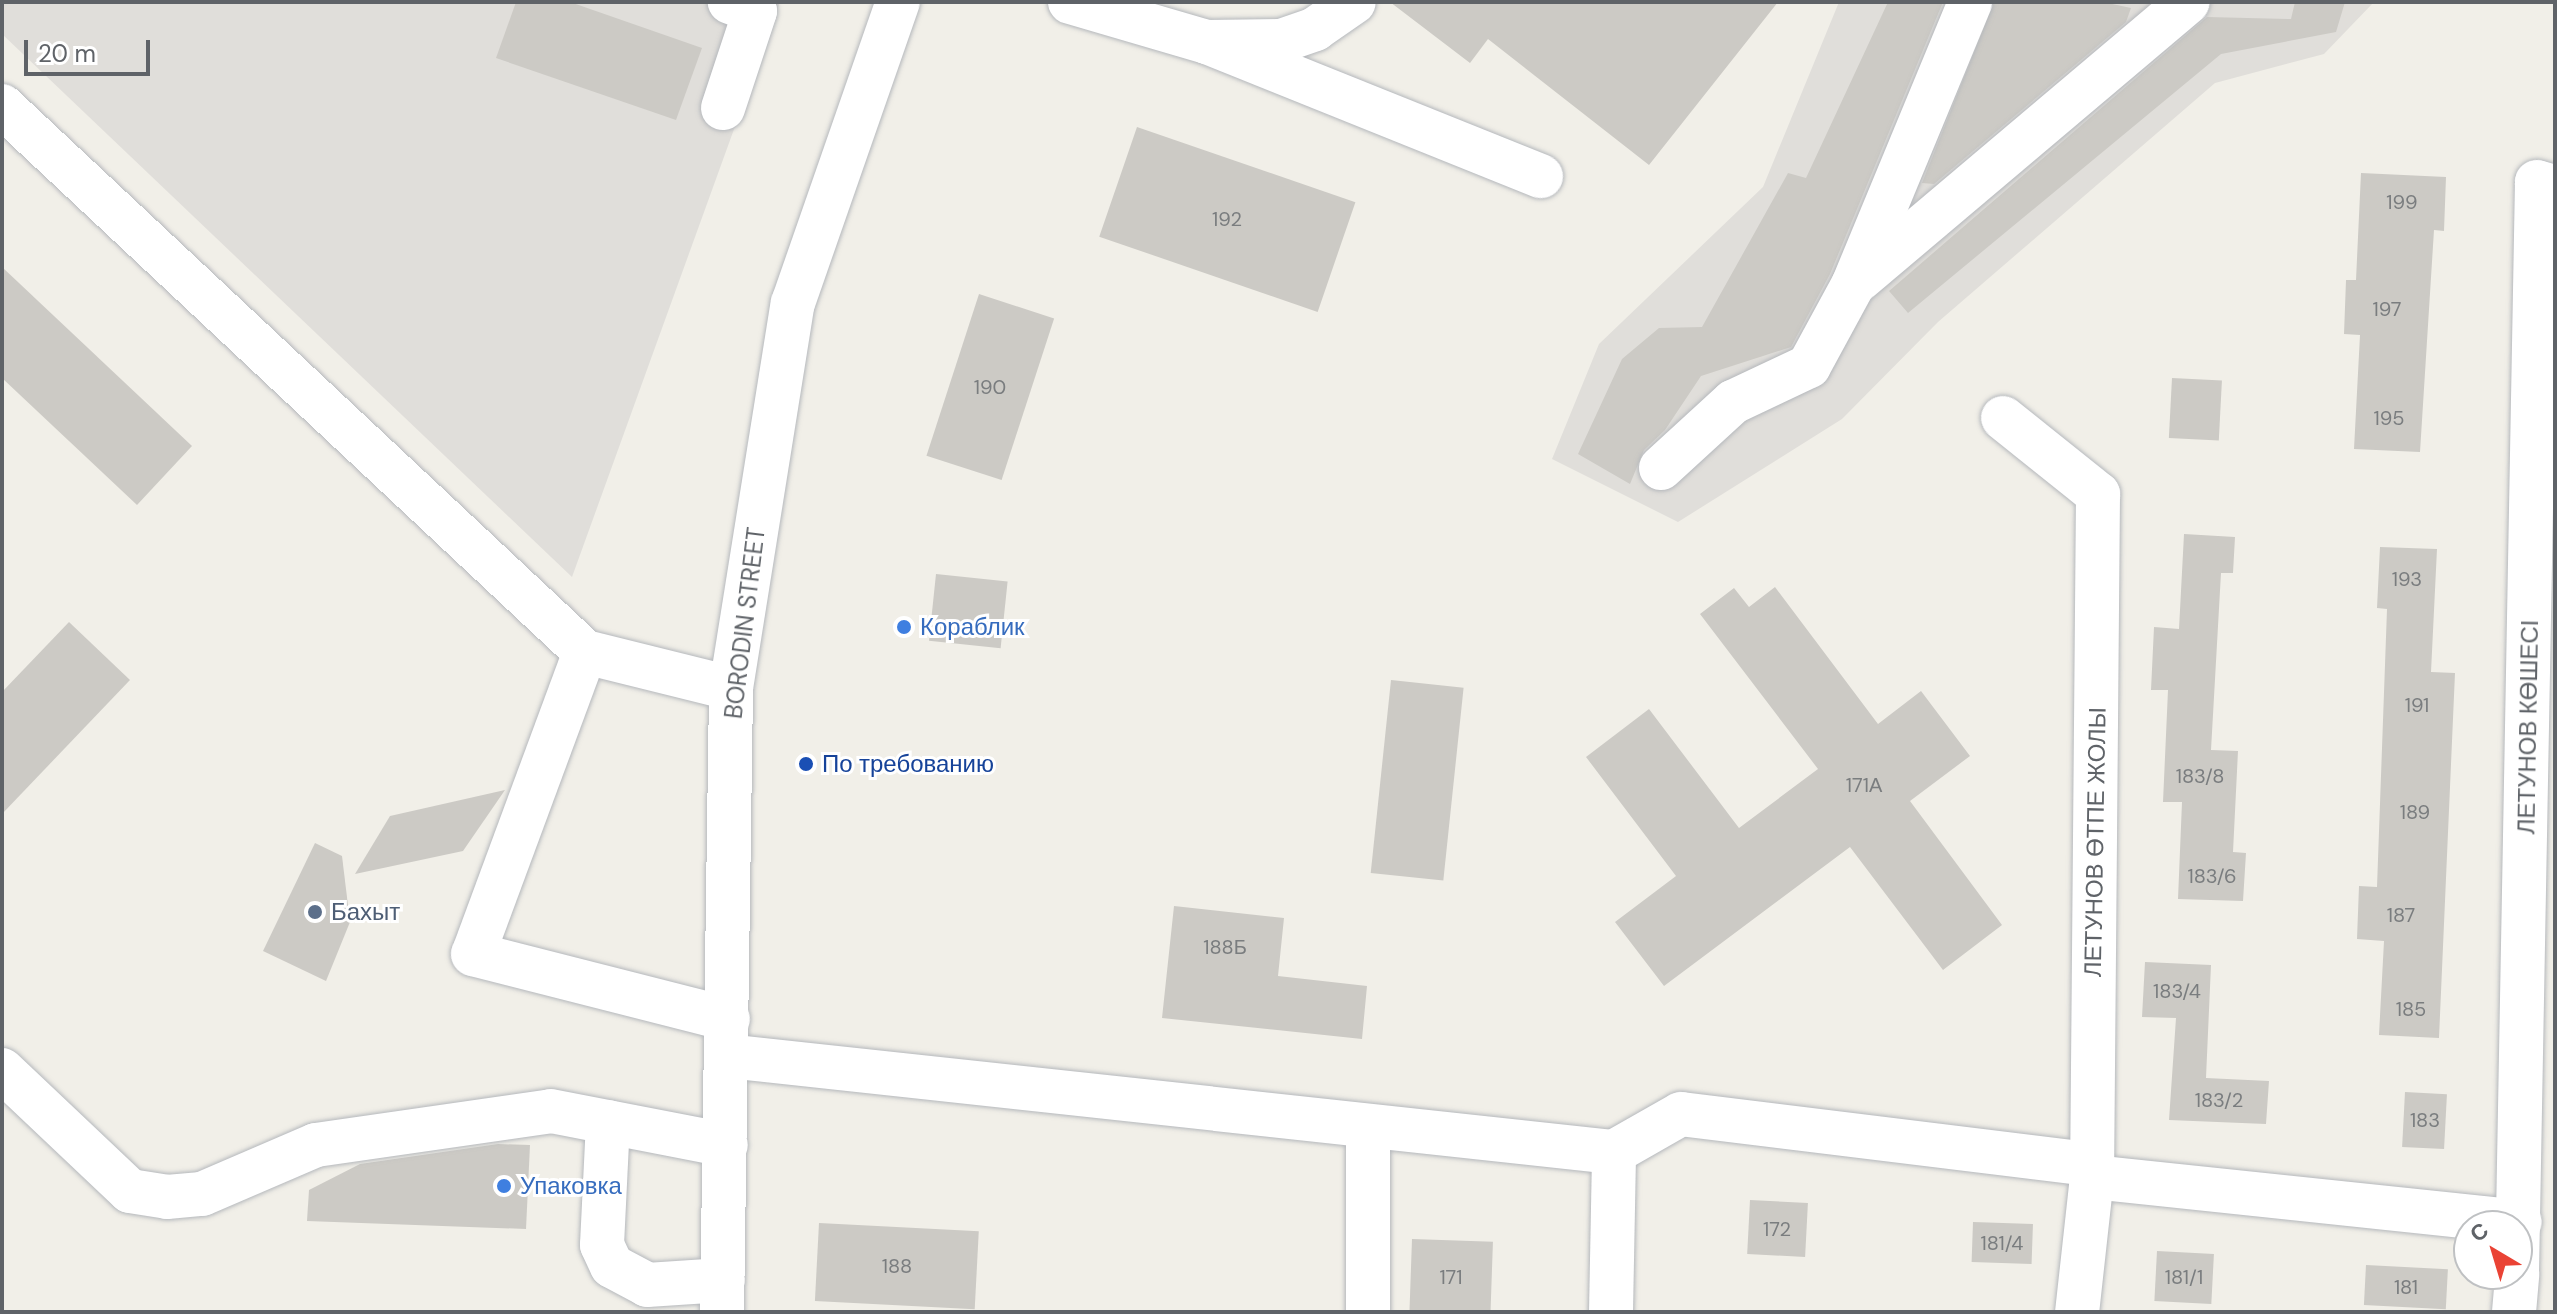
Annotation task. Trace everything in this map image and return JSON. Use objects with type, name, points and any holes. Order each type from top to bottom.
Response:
[{"type":"street","points":[[723,108],[755,11],[730,2]]},
{"type":"street","name":"BORODIN STREET","points":[[723,1296],[731,688],[793,303],[898,2]]},
{"type":"street","points":[[1070,2],[1207,42],[1541,176]]},
{"type":"street","points":[[1207,42],[1281,41],[1315,29],[1354,2]]},
{"type":"street","points":[[1661,468],[1733,402],[1809,366],[1853,285],[1970,2]]},
{"type":"street","points":[[1853,285],[2188,2]]},
{"type":"street","points":[[2,106],[585,652],[731,688]]},
{"type":"street","name":"ЛЕТУНОВ КӨШЕСІ","points":[[2520,1210],[2546,185]]},
{"type":"street","name":"ЛЕТУНОВ ӨТПЕ ЖОЛЫ","points":[[2003,418],[2098,494],[2092,1170],[2077,1312]]},
{"type":"street","points":[[585,652],[473,954],[728,1037],[1368,1126],[1614,1152],[1681,1114],[2092,1170],[2453,1214]]},
{"type":"street","points":[[2,1070],[130,1191],[167,1197],[216,1190],[316,1145],[551,1111],[726,1145]]},
{"type":"street","points":[[608,1122],[602,1245],[612,1266],[647,1285],[723,1296]]},
{"type":"street","points":[[1368,1126],[1368,1312]]},
{"type":"street","points":[[1611,1312],[1614,1152]]},
{"type":"street","name":"ЛЕТУНОВ КӨШЕСІ","points":[[2514,1312],[2516,1290]]},
{"type":"shaded area","points":[[2,2],[780,2],[572,577],[2,34]]},
{"type":"shaded area","points":[[1839,2],[2374,2],[2324,54],[2215,83],[1938,322],[1842,419],[1678,522],[1552,459],[1599,344],[1763,187]]},
{"type":"building","points":[[516,2],[570,2],[702,48],[676,120],[496,58]]},
{"type":"building","points":[[1390,2],[1778,2],[1649,165],[1488,39],[1470,63]]},
{"type":"building","points":[[1888,2],[1943,2],[1830,274],[1791,347],[1701,376],[1665,430],[1644,450],[1630,484],[1578,454],[1622,359],[1659,328],[1702,327],[1788,173],[1806,178]]},
{"type":"building","points":[[1994,2],[2103,2],[2131,8],[2126,22],[1934,184],[1922,183]]},
{"type":"building","points":[[2295,2],[2345,2],[2336,32],[2221,54],[1908,313],[1889,291],[2207,17],[2291,19]]},
{"type":"building","points":[[1137,127],[1355,202],[1318,312],[1099,237]]},
{"type":"building","points":[[2361,173],[2446,177],[2444,231],[2434,230],[2420,452],[2354,449],[2360,335],[2344,334],[2346,280],[2356,280]]},
{"type":"building","points":[[2,267],[192,446],[137,505],[2,378]]},
{"type":"building","points":[[979,294],[1054,318],[1002,480],[926,456]]},
{"type":"building","points":[[2172,378],[2222,381],[2219,441],[2169,438]]},
{"type":"building","points":[[2184,534],[2235,537],[2233,573],[2221,573],[2211,750],[2238,751],[2233,852],[2246,853],[2243,901],[2178,899],[2182,802],[2163,802],[2168,690],[2151,690],[2154,627],[2179,629]]},
{"type":"building","points":[[2380,547],[2437,549],[2431,672],[2455,673],[2439,1038],[2379,1035],[2384,941],[2357,939],[2359,886],[2377,887],[2387,609],[2377,608]]},
{"type":"building","points":[[936,574],[1008,582],[1001,648],[929,641]]},
{"type":"building","points":[[1775,587],[1878,724],[1921,691],[1970,756],[1910,801],[2002,925],[1943,970],[1850,847],[1664,986],[1615,922],[1676,876],[1586,757],[1649,709],[1739,828],[1818,769],[1700,614],[1734,588],[1749,607]]},
{"type":"building","points":[[69,622],[130,680],[2,814],[2,692]]},
{"type":"building","points":[[1391,680],[1464,688],[1443,881],[1371,873]]},
{"type":"building","points":[[505,790],[463,851],[355,874],[390,816]]},
{"type":"building","name":"Бахыт","points":[[315,843],[342,856],[350,922],[326,981],[263,951]]},
{"type":"building","points":[[1174,906],[1284,918],[1278,976],[1367,986],[1362,1039],[1162,1018]]},
{"type":"building","points":[[2145,962],[2211,965],[2206,1078],[2269,1081],[2266,1124],[2169,1120],[2176,1018],[2142,1017]]},
{"type":"building","points":[[2405,1092],[2447,1094],[2444,1149],[2402,1147]]},
{"type":"building","points":[[498,1144],[530,1145],[526,1229],[307,1221],[309,1190],[360,1164]]},
{"type":"building","points":[[1750,1200],[1808,1203],[1805,1257],[1747,1254]]},
{"type":"building","points":[[1973,1222],[2033,1224],[2032,1264],[1972,1262]]},
{"type":"building","points":[[819,1223],[979,1231],[975,1309],[815,1301]]},
{"type":"building","points":[[1412,1239],[1493,1242],[1491,1312],[1409,1312]]},
{"type":"building","points":[[2157,1251],[2214,1254],[2211,1304],[2154,1301]]},
{"type":"building","points":[[2366,1265],[2448,1269],[2446,1309],[2364,1305]]},
{"type":"place","name":"Кораблик","points":[[904,627]]},
{"type":"place","name":"По требованию","points":[[806,764]]},
{"type":"place","name":"Бахыт","points":[[315,912]]},
{"type":"place","name":"Упаковка","points":[[504,1186]]}]
